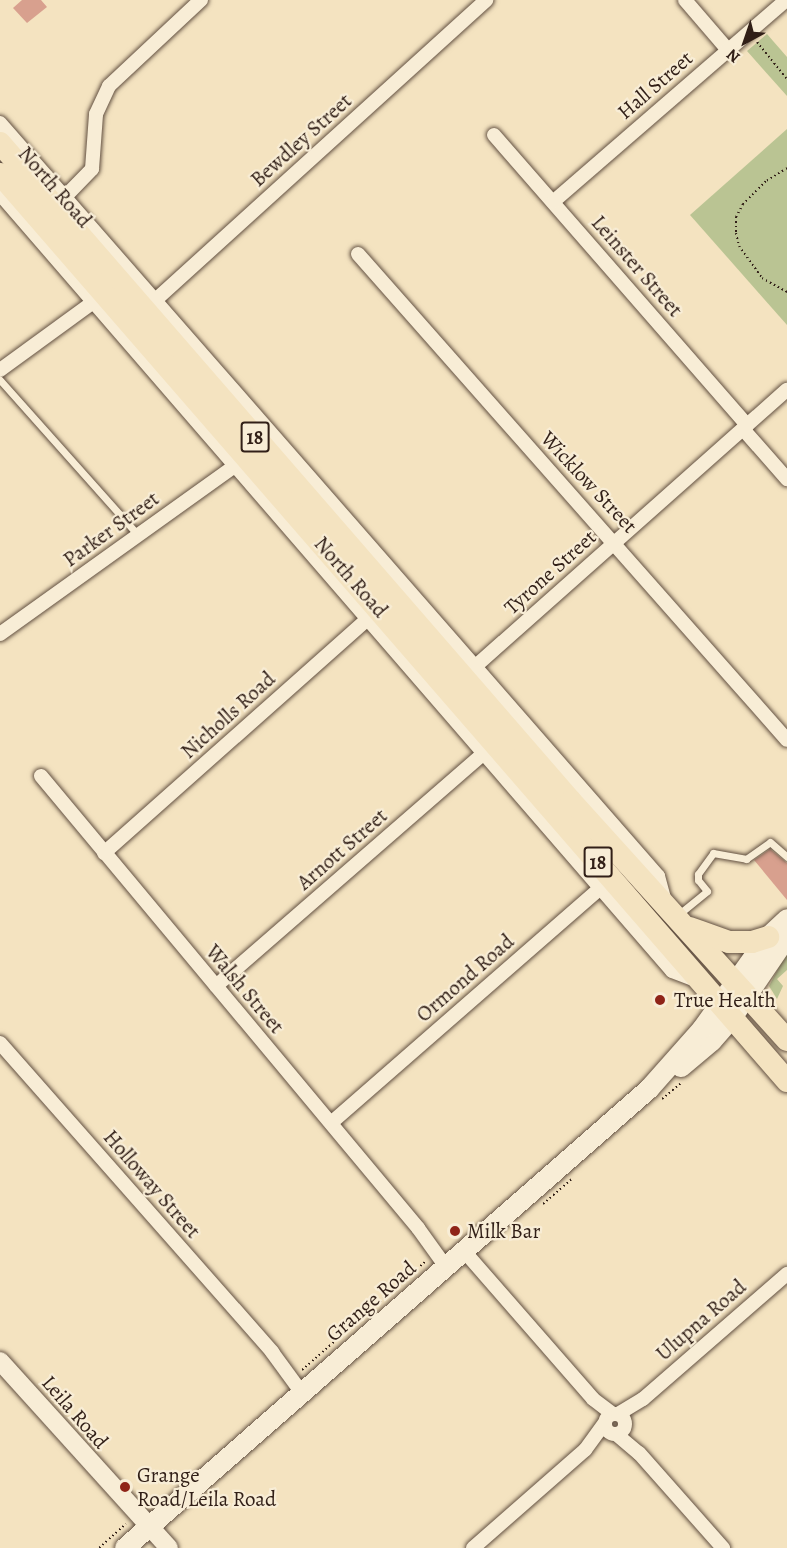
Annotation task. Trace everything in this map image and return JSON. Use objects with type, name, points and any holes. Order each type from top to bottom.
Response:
[{"type":"highway","name":"North Road","points":[[0,143],[54,208],[150,306],[248,456],[374,613],[463,678],[491,747],[613,876],[676,918],[787,1040]]},
{"type":"highway","name":"North Road","points":[[0,174],[54,208],[100,298],[248,456],[463,678],[613,876],[726,1011],[783,1069]]},
{"type":"highway","points":[[676,918],[729,942],[752,942],[778,937]]},
{"type":"main road","name":"Grange Road","points":[[125,1548],[143,1525],[302,1385],[649,1089],[726,1011],[778,937],[787,919]]},
{"type":"street","points":[[54,208],[92,169],[96,114],[109,86],[201,0]]},
{"type":"street","name":"Bewdley Street","points":[[150,306],[486,0]]},
{"type":"street","points":[[686,0],[728,50]]},
{"type":"street","name":"Hall Street","points":[[553,202],[786,0]]},
{"type":"street","name":"North Road","points":[[0,123],[54,208]]},
{"type":"street","name":"Leinster Street","points":[[494,135],[787,479]]},
{"type":"street","name":"North Road","points":[[0,194],[100,298]]},
{"type":"street","name":"Wicklow Street","points":[[358,254],[787,740]]},
{"type":"street","points":[[0,370],[100,298]]},
{"type":"street","name":"North Road","points":[[150,306],[463,678],[658,876],[676,918]]},
{"type":"street","name":"Tyrone Street","points":[[463,678],[787,390]]},
{"type":"street","name":"Parker Street","points":[[0,634],[248,456]]},
{"type":"street","name":"North Road","points":[[374,613],[491,747]]},
{"type":"street","name":"Nicholls Road","points":[[105,853],[374,613]]},
{"type":"street","name":"Arnott Street","points":[[216,986],[491,747]]},
{"type":"street","name":"Walsh Street","points":[[40,776],[418,1228],[593,1399],[723,1548]]},
{"type":"street","name":"Ormond Road","points":[[331,1123],[613,876]]},
{"type":"street","name":"Holloway Street","points":[[0,1043],[302,1385]]},
{"type":"street","name":"Ulupna Road","points":[[473,1548],[787,1274]]},
{"type":"street","name":"Leila Road","points":[[0,1361],[117,1493],[160,1548]]},
{"type":"street","name":"Leila Road","points":[[143,1525],[169,1548]]},
{"type":"lane","points":[[0,380],[138,535]]},
{"type":"lane","points":[[676,918],[707,891],[698,880],[698,874],[713,853],[746,859],[770,842],[787,857]]},
{"type":"path","points":[[748,32],[787,79]]},
{"type":"path","points":[[787,168],[766,181],[743,204],[736,217],[736,233],[740,246],[762,278],[787,292]]},
{"type":"path","points":[[302,1385],[449,1258]]},
{"type":"path","points":[[99,1548],[143,1525]]},
{"type":"green space","points":[[767,34],[787,57],[787,96],[747,51]]},
{"type":"green space","points":[[787,129],[787,325],[690,215]]},
{"type":"green space","points":[[787,952],[787,970],[777,979],[783,986],[777,999],[769,986]]},
{"type":"building","points":[[22,0],[41,0],[47,7],[27,23],[13,8]]},
{"type":"building","points":[[770,849],[787,863],[787,900],[754,860]]},
{"type":"place","name":"True Health","points":[[660,1000]]},
{"type":"place","name":"Milk Bar","points":[[455,1231]]},
{"type":"place","name":"Grange Road/Leila Road","points":[[125,1487]]}]
